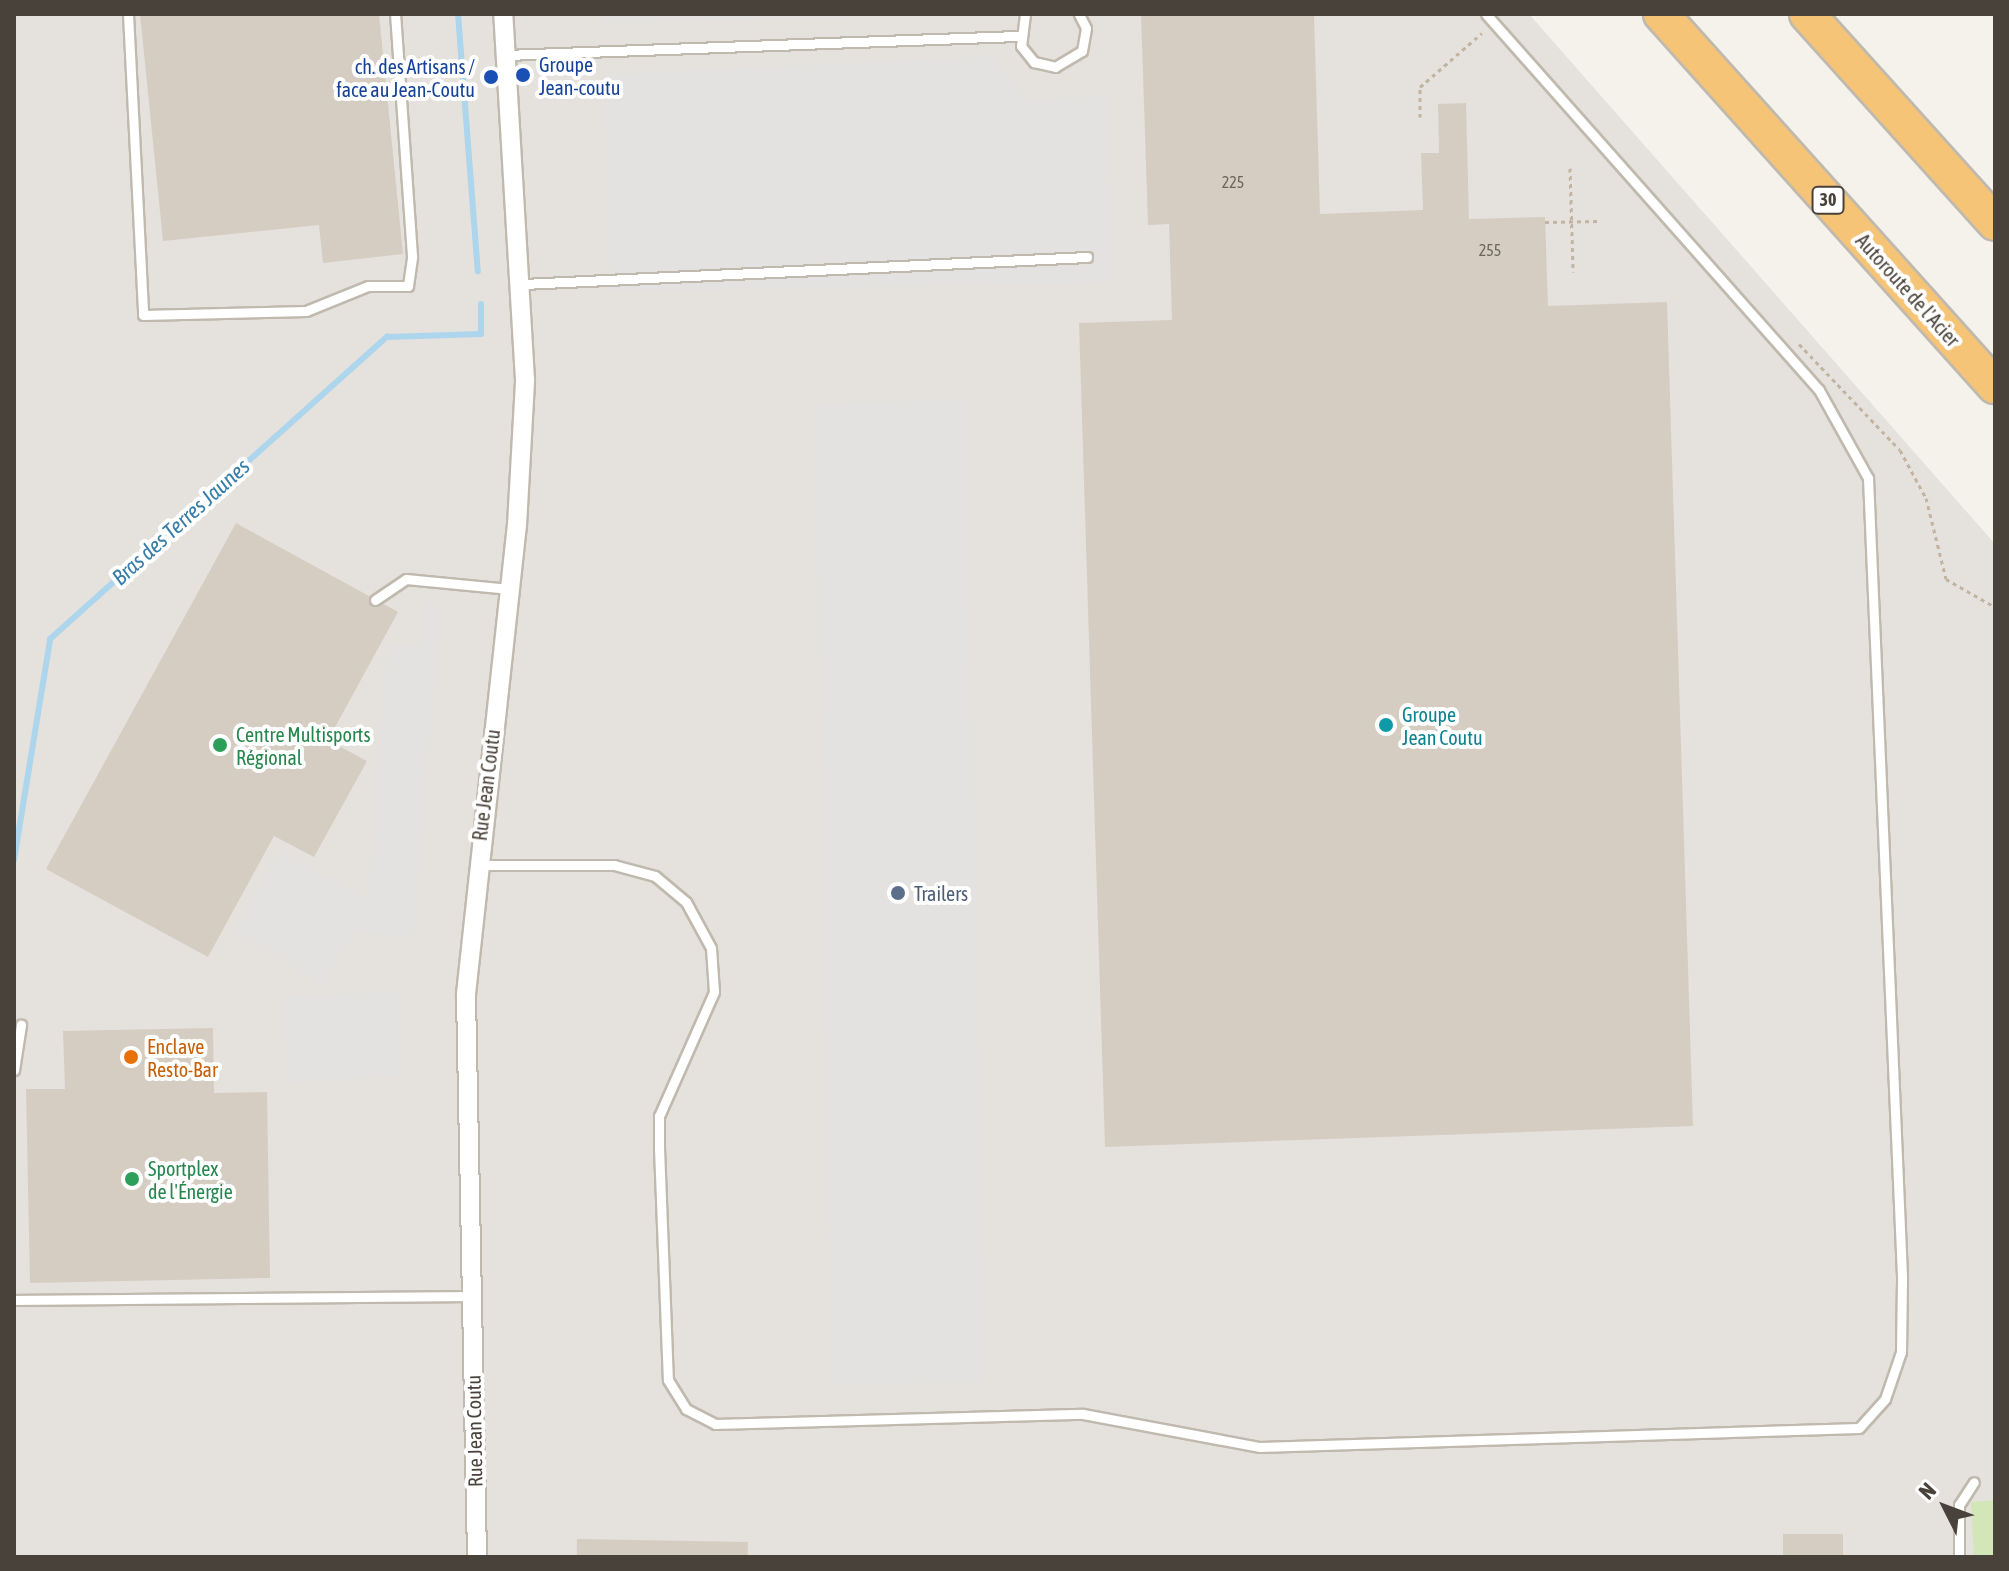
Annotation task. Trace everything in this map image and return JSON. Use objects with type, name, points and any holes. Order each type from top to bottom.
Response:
[{"type":"highway","name":"Autoroute de l'Acier","points":[[1661,14],[1995,386]]},
{"type":"highway","points":[[1807,14],[1995,223]]},
{"type":"street","name":"Rue Jean Coutu","points":[[477,1557],[464,1033],[477,865],[510,589],[524,421],[523,284],[503,14]]},
{"type":"lane","points":[[128,14],[143,315],[306,311],[368,286],[408,286],[412,256],[395,14]]},
{"type":"lane","points":[[1025,14],[1018,36],[1034,62],[1065,65],[1085,40],[1079,14]]},
{"type":"lane","points":[[477,865],[614,865],[655,876],[686,902],[711,948],[714,992],[659,1116],[659,1148],[668,1380],[686,1409],[715,1424],[1083,1414],[1260,1447],[1859,1428],[1885,1399],[1901,1352],[1868,478],[1819,390],[1486,14]]},
{"type":"lane","points":[[506,55],[1018,36]]},
{"type":"lane","points":[[523,284],[1087,257]]},
{"type":"lane","points":[[375,600],[406,579],[510,589]]},
{"type":"lane","points":[[14,1070],[21,1025]]},
{"type":"lane","points":[[16,1299],[470,1296]]},
{"type":"lane","points":[[1959,1557],[1959,1505],[1974,1482]]},
{"type":"path","points":[[1570,168],[1573,272]]},
{"type":"path","points":[[1545,222],[1599,221]]},
{"type":"shaded area","points":[[14,14],[1529,14],[1995,544],[1995,1557],[14,1557]]},
{"type":"shaded area","points":[[602,14],[996,14],[602,23]]},
{"type":"shaded area","points":[[995,56],[1027,99],[1109,96],[1113,283],[610,291],[603,75]]},
{"type":"shaded area","name":"Trailers","points":[[968,400],[985,1382],[831,1385],[814,403]]},
{"type":"shaded area","points":[[422,604],[442,606],[414,937],[356,933],[325,986],[233,933],[280,849],[367,898],[387,644],[418,647]]},
{"type":"shaded area","points":[[399,991],[403,1076],[287,1082],[282,997]]},
{"type":"green space","points":[[1995,1500],[1995,1557],[1974,1557],[1971,1502]]},
{"type":"building","points":[[140,14],[379,14],[403,254],[323,263],[319,225],[163,241]]},
{"type":"building","name":"Groupe Jean Coutu","points":[[1141,14],[1314,14],[1320,214],[1423,210],[1421,153],[1439,153],[1438,104],[1466,103],[1469,219],[1545,217],[1548,306],[1667,302],[1693,1126],[1105,1147],[1079,323],[1172,320],[1169,224],[1148,225]]},
{"type":"building","points":[[236,523],[398,612],[328,740],[367,761],[314,857],[274,836],[208,957],[46,869]]},
{"type":"building","points":[[213,1028],[214,1093],[267,1092],[270,1278],[30,1283],[26,1089],[65,1089],[63,1031]]},
{"type":"building","points":[[1783,1534],[1843,1534],[1843,1557],[1783,1557]]},
{"type":"building","points":[[577,1539],[748,1542],[748,1557],[577,1557]]},
{"type":"waterway","name":"Bras des Terres Jaunes","points":[[458,14],[478,271]]},
{"type":"waterway","name":"Bras des Terres Jaunes","points":[[14,860],[50,639],[387,337],[481,334],[481,304]]},
{"type":"place","name":"Groupe Jean-coutu","points":[[523,75]]},
{"type":"place","name":"ch. des Artisans / face au Jean-Coutu","points":[[491,77]]},
{"type":"place","name":"Groupe Jean Coutu","points":[[1386,725]]},
{"type":"place","name":"Centre Multisports Régional","points":[[220,745]]},
{"type":"place","name":"Trailers","points":[[898,893]]},
{"type":"place","name":"Enclave Resto-Bar","points":[[131,1057]]},
{"type":"place","name":"Sportplex de l'Énergie","points":[[132,1179]]}]
